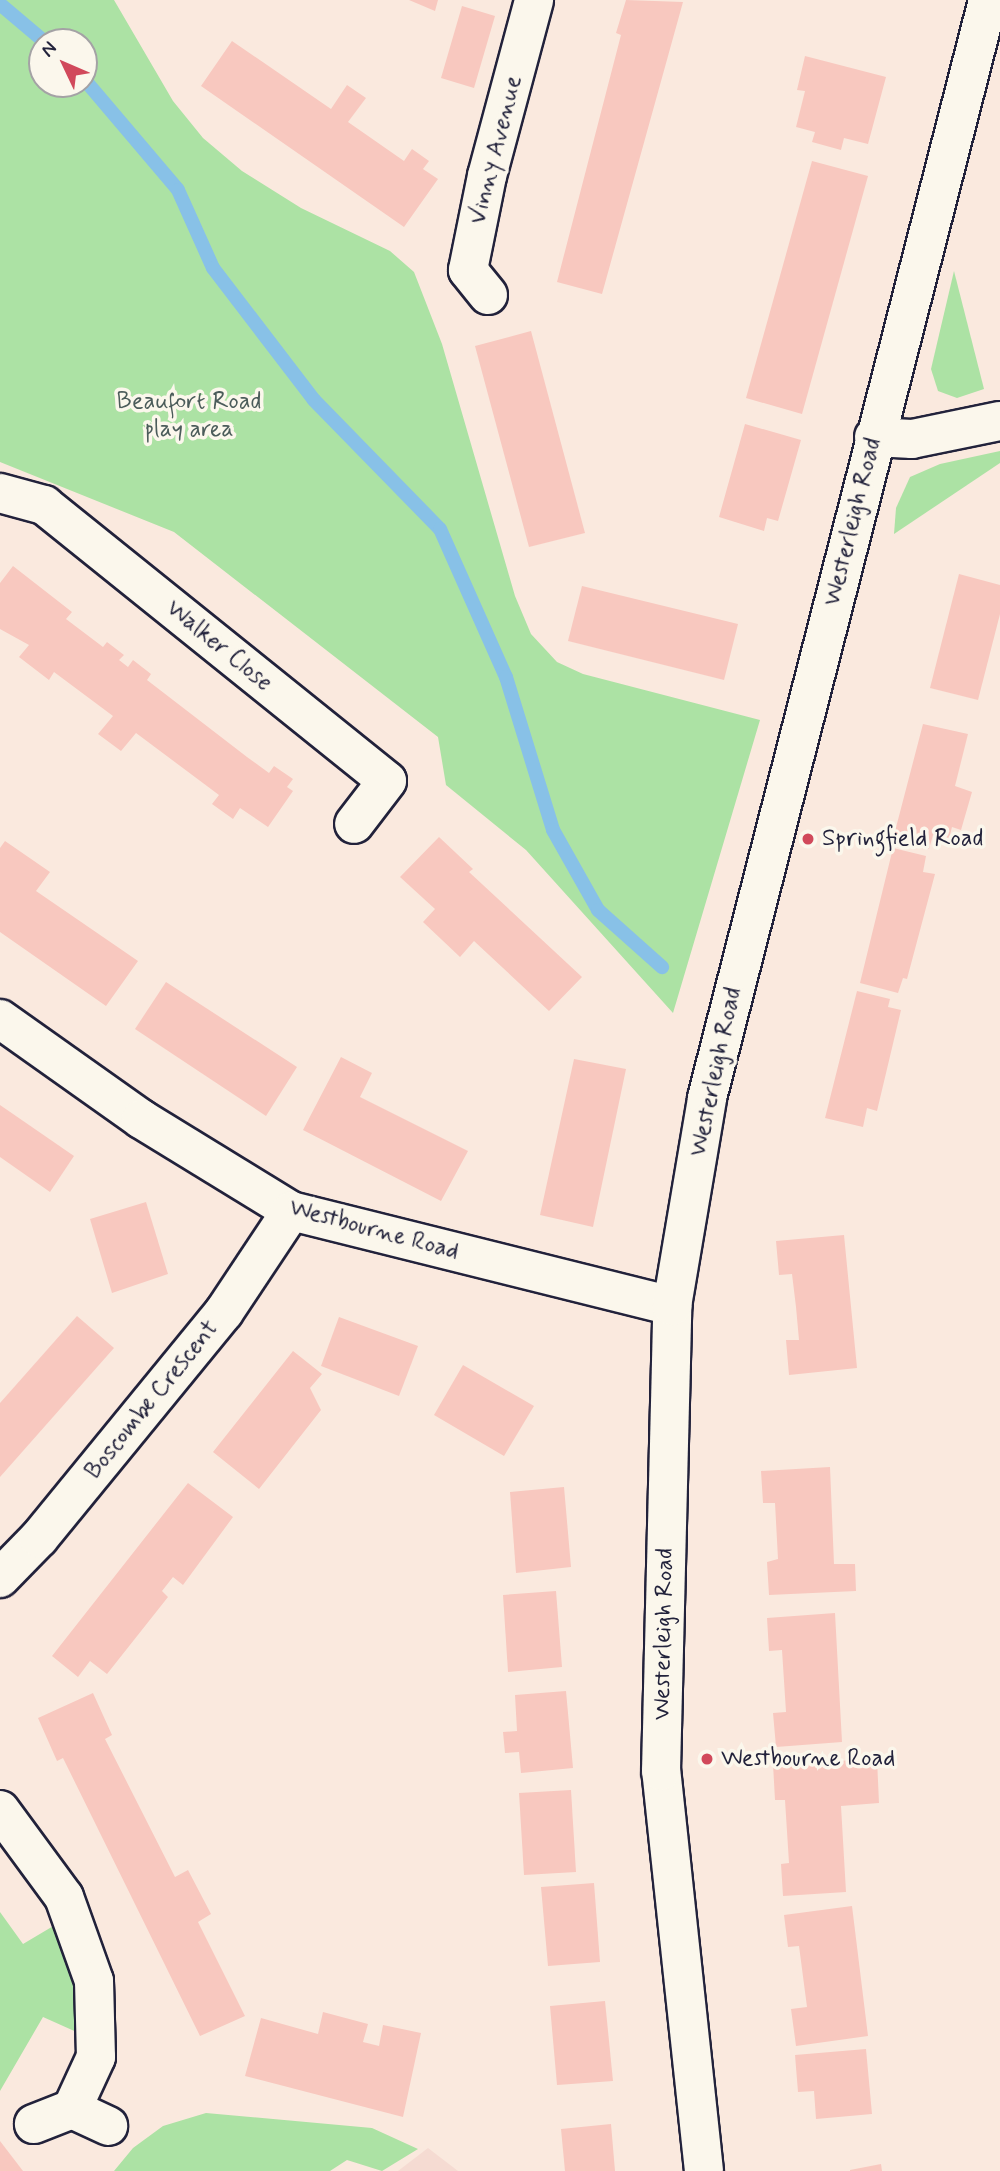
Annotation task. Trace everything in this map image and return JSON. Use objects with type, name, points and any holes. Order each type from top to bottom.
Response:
[{"type":"street","name":"Vinny Avenue","points":[[488,295],[468,270],[487,176],[534,0]]},
{"type":"street","name":"Westerleigh Road","points":[[704,2171],[661,1771],[672,1306],[707,1098],[988,0]]},
{"type":"street","points":[[874,437],[912,439],[1000,421]]},
{"type":"street","name":"Walker Close","points":[[0,493],[44,505],[387,781],[354,824]]},
{"type":"street","name":"Westbourne Road","points":[[0,1019],[142,1119],[291,1211],[672,1306]]},
{"type":"street","name":"Boscombe Crescent","points":[[0,1578],[39,1538],[224,1312],[291,1211]]},
{"type":"street","points":[[0,1810],[64,1897],[94,1981],[96,2057],[72,2109],[34,2124]]},
{"type":"street","points":[[72,2109],[108,2126]]},
{"type":"shaded area","points":[[428,2148],[458,2171],[398,2171]]},
{"type":"green space","name":"Beaufort Road play area","points":[[0,0],[114,0],[173,101],[203,138],[242,171],[301,208],[390,251],[414,272],[442,344],[515,596],[531,634],[557,662],[583,674],[760,720],[673,1013],[526,850],[446,785],[438,737],[174,532],[0,462]]},
{"type":"green space","points":[[954,271],[984,389],[957,398],[938,391],[931,369]]},
{"type":"green space","points":[[1000,451],[1000,463],[894,534],[896,508],[910,477],[940,464]]},
{"type":"green space","points":[[0,1912],[23,1944],[55,1925],[78,1983],[81,2034],[43,2017],[0,2091]]},
{"type":"green space","points":[[206,2113],[372,2128],[418,2149],[382,2171],[347,2160],[330,2171],[114,2171],[133,2148],[163,2126]]},
{"type":"building","points":[[409,0],[438,0],[435,11]]},
{"type":"building","points":[[626,0],[683,2],[602,294],[557,282],[621,35],[616,33]]},
{"type":"building","points":[[462,6],[495,16],[474,88],[441,78]]},
{"type":"building","points":[[232,41],[331,109],[347,85],[366,98],[348,122],[404,161],[412,149],[429,161],[423,169],[438,179],[404,227],[201,86]]},
{"type":"building","points":[[805,56],[886,77],[868,144],[844,138],[841,150],[812,142],[815,132],[796,127],[805,91],[797,90]]},
{"type":"building","points":[[812,161],[868,176],[802,414],[746,398]]},
{"type":"building","points":[[531,331],[585,533],[529,547],[475,346]]},
{"type":"building","points":[[745,424],[801,440],[778,521],[767,518],[764,531],[719,517]]},
{"type":"building","points":[[13,566],[72,612],[66,619],[103,647],[107,642],[124,655],[119,660],[128,667],[133,660],[151,674],[147,680],[247,757],[269,773],[274,766],[293,779],[287,787],[293,791],[268,827],[240,808],[233,819],[212,804],[219,795],[136,733],[121,751],[98,734],[113,716],[54,672],[49,680],[19,657],[29,645],[0,629],[0,583]]},
{"type":"building","points":[[959,574],[1000,585],[1000,614],[978,700],[930,688]]},
{"type":"building","points":[[582,586],[738,624],[724,680],[568,641]]},
{"type":"building","points":[[923,724],[968,734],[955,786],[972,792],[961,830],[952,827],[949,839],[933,835],[929,849],[893,839]]},
{"type":"building","points":[[439,837],[473,869],[469,872],[582,977],[549,1011],[474,941],[460,957],[423,922],[435,909],[400,877]]},
{"type":"building","points":[[5,841],[50,872],[36,891],[138,961],[106,1006],[0,932],[0,848]]},
{"type":"building","points":[[893,848],[926,856],[923,872],[935,874],[907,979],[903,978],[898,993],[860,983]]},
{"type":"building","points":[[166,982],[297,1067],[266,1116],[135,1029]]},
{"type":"building","points":[[857,991],[890,999],[888,1007],[901,1010],[877,1111],[867,1108],[863,1127],[825,1118]]},
{"type":"building","points":[[341,1057],[372,1073],[360,1097],[468,1151],[441,1201],[303,1130]]},
{"type":"building","points":[[574,1059],[626,1069],[593,1227],[540,1215]]},
{"type":"building","points":[[0,1105],[74,1156],[50,1192],[0,1157]]},
{"type":"building","points":[[146,1202],[168,1274],[112,1293],[90,1219]]},
{"type":"building","points":[[844,1235],[857,1368],[789,1375],[786,1340],[799,1340],[796,1307],[792,1274],[779,1275],[776,1241]]},
{"type":"building","points":[[77,1316],[114,1348],[0,1477],[0,1403]]},
{"type":"building","points":[[339,1317],[418,1346],[399,1396],[321,1366]]},
{"type":"building","points":[[293,1351],[322,1374],[310,1388],[321,1410],[259,1489],[213,1452]]},
{"type":"building","points":[[463,1365],[534,1406],[504,1456],[434,1415]]},
{"type":"building","points":[[830,1467],[834,1564],[855,1564],[856,1591],[769,1595],[767,1562],[778,1559],[775,1503],[763,1503],[761,1471]]},
{"type":"building","points":[[188,1483],[233,1517],[183,1585],[173,1577],[162,1591],[168,1597],[107,1674],[90,1661],[78,1677],[52,1656]]},
{"type":"building","points":[[564,1487],[571,1567],[516,1573],[510,1492]]},
{"type":"building","points":[[556,1591],[562,1667],[508,1672],[503,1595]]},
{"type":"building","points":[[835,1613],[842,1742],[776,1747],[773,1713],[786,1712],[782,1650],[769,1651],[767,1618]]},
{"type":"building","points":[[566,1691],[573,1768],[521,1773],[519,1752],[505,1753],[503,1732],[517,1731],[515,1695]]},
{"type":"building","points":[[93,1693],[112,1735],[105,1739],[175,1877],[188,1870],[211,1914],[198,1922],[245,2016],[200,2036],[63,1758],[57,1761],[38,1718]]},
{"type":"building","points":[[877,1759],[879,1803],[841,1806],[846,1892],[783,1896],[781,1864],[789,1863],[785,1800],[775,1800],[773,1764]]},
{"type":"building","points":[[571,1790],[576,1872],[524,1875],[519,1793]]},
{"type":"building","points":[[594,1883],[600,1962],[548,1966],[541,1887]]},
{"type":"building","points":[[852,1906],[868,2036],[796,2046],[791,2009],[807,2007],[799,1946],[788,1947],[784,1915]]},
{"type":"building","points":[[605,2001],[613,2081],[557,2085],[550,2006]]},
{"type":"building","points":[[323,2012],[368,2024],[363,2042],[379,2046],[383,2025],[421,2033],[403,2117],[245,2076],[261,2018],[318,2034]]},
{"type":"building","points":[[866,2049],[872,2114],[816,2119],[814,2091],[798,2092],[795,2055]]},
{"type":"building","points":[[611,2124],[615,2171],[565,2171],[561,2129]]},
{"type":"building","points":[[0,2141],[23,2171],[0,2171]]},
{"type":"building","points":[[881,2164],[882,2171],[850,2171],[850,2170]]},
{"type":"waterway","points":[[0,4],[28,28]]},
{"type":"waterway","points":[[98,96],[178,190],[213,268],[314,400],[440,529],[506,677],[553,830],[598,910],[662,967]]},
{"type":"place","name":"Springfield Road","points":[[808,839]]},
{"type":"place","name":"Westbourne Road","points":[[707,1759]]}]
